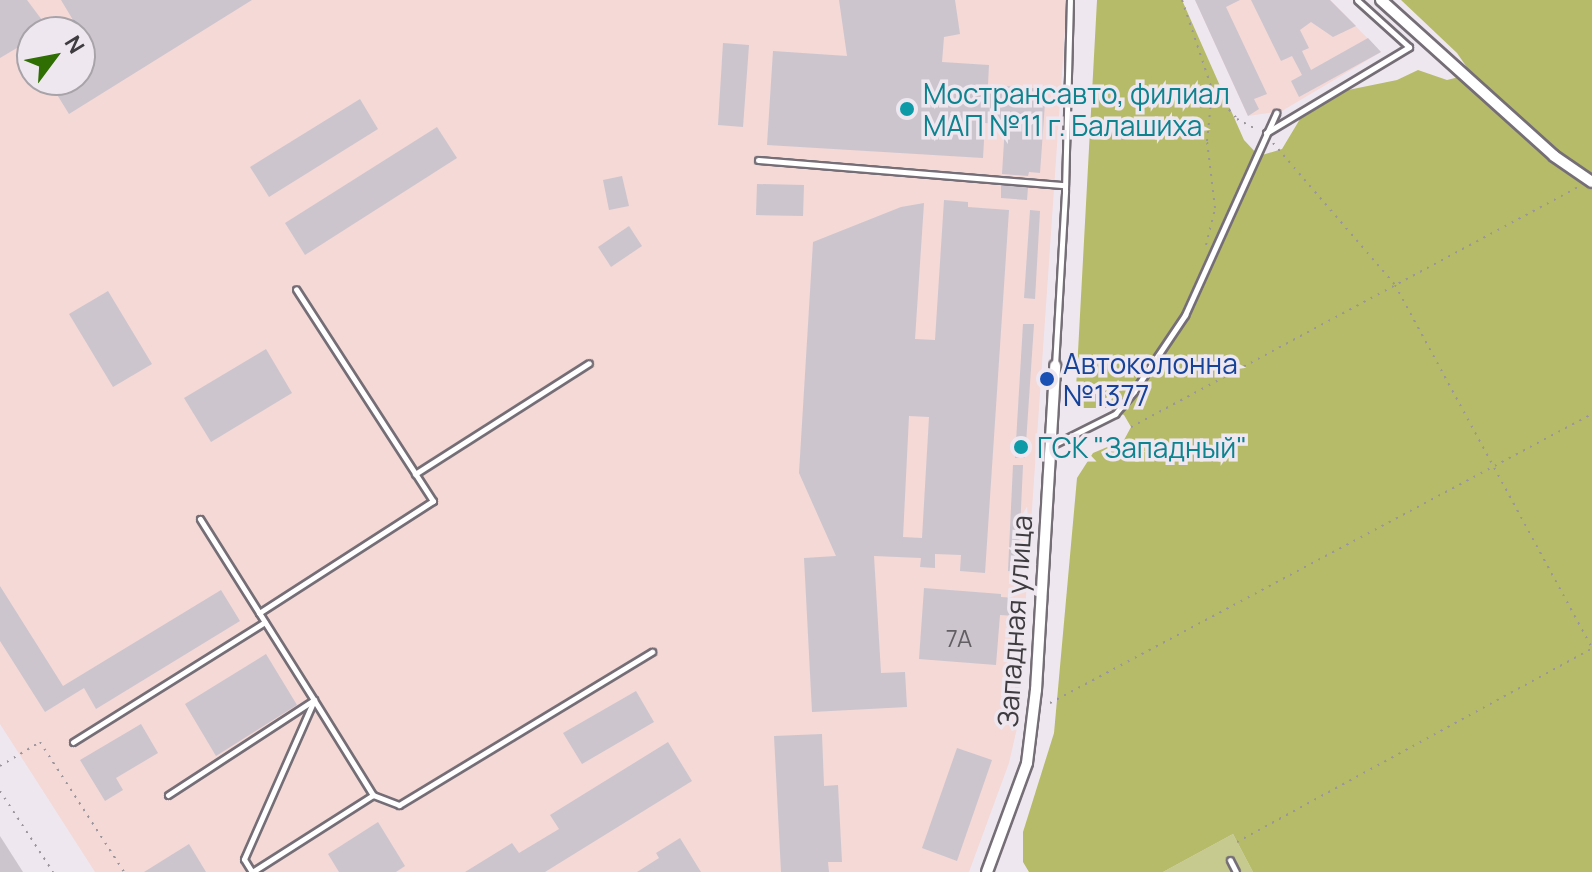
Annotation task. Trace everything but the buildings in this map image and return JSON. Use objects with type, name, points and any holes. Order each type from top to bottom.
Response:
[{"type":"street","points":[[1381,0],[1554,156],[1591,181]]},
{"type":"street","name":"Западная улица","points":[[987,872],[1027,763],[1036,690],[1055,366]]},
{"type":"lane","points":[[1055,366],[1065,185],[1070,0]]},
{"type":"lane","points":[[1357,0],[1409,47]]},
{"type":"lane","points":[[1266,134],[1422,39]]},
{"type":"lane","points":[[1050,447],[1115,414],[1134,391],[1185,315],[1276,113]]},
{"type":"lane","points":[[758,160],[1065,185]]},
{"type":"lane","points":[[259,613],[433,501],[296,289]]},
{"type":"lane","points":[[415,474],[589,363]]},
{"type":"lane","points":[[200,519],[373,795],[399,805],[652,652]]},
{"type":"lane","points":[[73,742],[265,622]]},
{"type":"lane","points":[[314,700],[244,859],[252,872],[373,795]]},
{"type":"lane","points":[[168,795],[314,700]]},
{"type":"lane","points":[[1230,860],[1236,872]]},
{"type":"path","points":[[1182,0],[1213,92],[1237,119],[1266,134],[1395,285],[1592,648],[1237,842]]},
{"type":"path","points":[[1204,251],[1215,208],[1207,141],[1213,92]]},
{"type":"path","points":[[1131,427],[1591,181]]},
{"type":"path","points":[[1050,703],[1592,414]]},
{"type":"path","points":[[0,766],[40,742],[124,872]]},
{"type":"path","points":[[0,791],[53,872]]},
{"type":"shaded area","points":[[0,0],[1067,0],[1017,728],[1009,763],[969,872],[95,872],[0,724]]},
{"type":"shaded area","points":[[1195,0],[1330,0],[1381,52],[1282,111],[1248,116]]},
{"type":"green space","points":[[1097,0],[1182,0],[1244,140],[1259,156],[1282,149],[1300,119],[1348,90],[1397,80],[1418,70],[1447,80],[1463,76],[1468,69],[1457,53],[1401,0],[1592,0],[1592,872],[1253,872],[1233,834],[1163,872],[1029,872],[1023,862],[1023,832],[1054,733],[1077,478],[1093,453],[1124,440],[1131,427],[1124,415],[1108,408],[1083,408],[1076,389]]},
{"type":"green space","points":[[1233,834],[1253,872],[1163,872]]},
{"type":"place","name":"Мострансавто, филиал МАП №11 г. Балашиха","points":[[907,109]]},
{"type":"place","name":"Автоколонна №1377","points":[[1047,379]]},
{"type":"place","name":"ГСК \"Западный\"","points":[[1021,447]]}]
